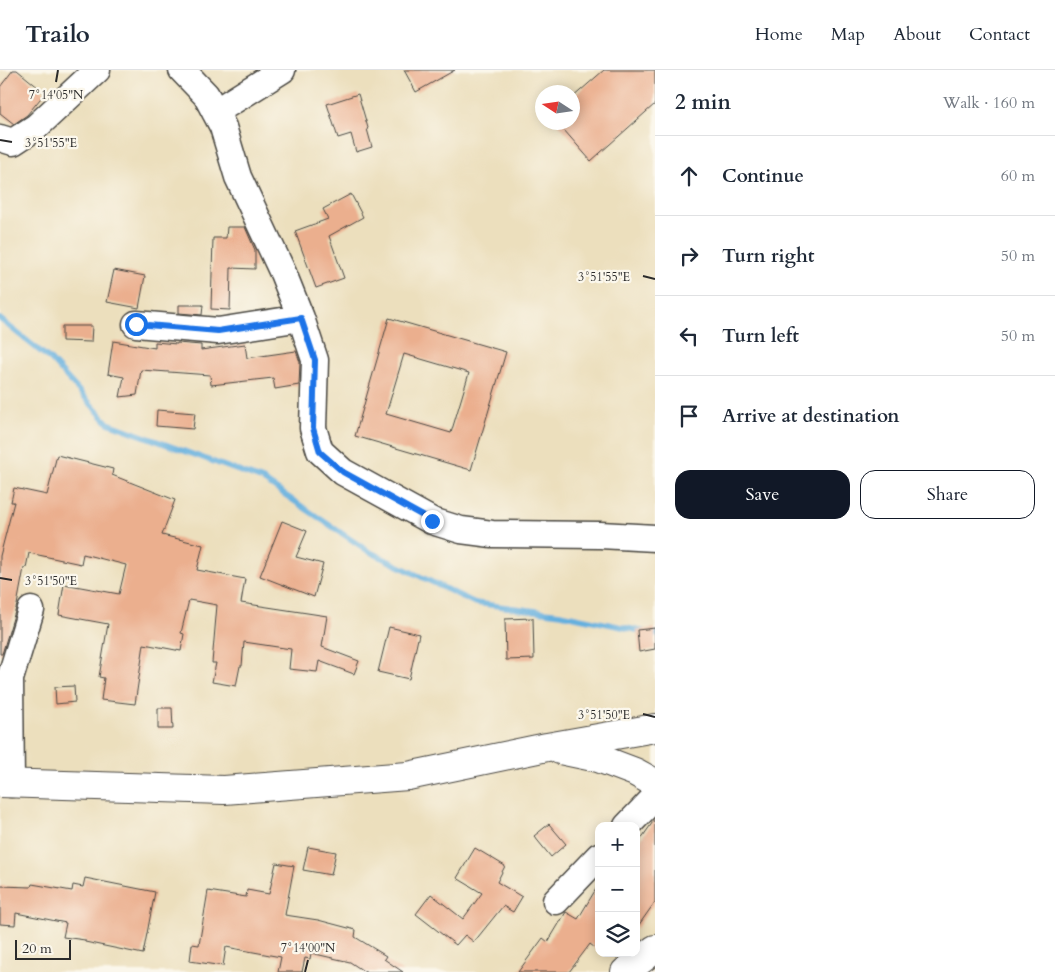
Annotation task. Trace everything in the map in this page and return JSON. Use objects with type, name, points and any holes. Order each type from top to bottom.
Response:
[{"type":"main road","points":[[6,784],[233,789],[408,776],[547,747],[655,728]]},
{"type":"main road","points":[[547,747],[598,758],[635,772],[655,783]]},
{"type":"main road","points":[[625,972],[653,955]]},
{"type":"street","points":[[0,138],[13,142],[36,127],[97,70]]},
{"type":"street","points":[[182,70],[206,95],[223,127],[238,177],[283,273],[301,318],[315,360],[313,428],[320,452],[343,472],[432,521],[461,530],[492,534],[600,535],[655,538]]},
{"type":"street","points":[[215,112],[282,70]]},
{"type":"street","points":[[136,324],[218,331],[301,318]]},
{"type":"street","points":[[6,784],[10,680],[31,610]]},
{"type":"street","points":[[632,822],[655,797]]},
{"type":"street","points":[[556,901],[595,860]]},
{"type":"building","points":[[13,70],[17,70],[45,93],[27,115],[14,124],[0,113],[0,87]]},
{"type":"building","points":[[404,70],[455,70],[416,92]]},
{"type":"building","points":[[604,70],[655,70],[655,104],[591,161],[564,130],[580,130],[580,91]]},
{"type":"building","points":[[358,94],[372,147],[356,152],[351,134],[338,138],[327,104]]},
{"type":"building","points":[[351,194],[363,217],[329,236],[344,278],[316,288],[295,231],[328,219],[323,209]]},
{"type":"building","points":[[227,227],[245,227],[255,250],[255,269],[231,268],[230,310],[211,309],[213,238],[226,238]]},
{"type":"building","points":[[114,270],[145,276],[139,308],[107,302]]},
{"type":"building","points":[[179,305],[203,305],[202,315],[179,313]]},
{"type":"building","points":[[389,318],[506,352],[471,470],[355,436]],"holes":[[[404,354],[469,373],[451,433],[386,414]]]},
{"type":"building","points":[[62,326],[92,326],[91,342],[62,341]]},
{"type":"building","points":[[113,341],[155,348],[155,342],[201,345],[201,350],[245,344],[247,358],[296,351],[300,362],[299,385],[275,389],[273,378],[211,385],[210,375],[141,370],[137,395],[120,397],[124,377],[108,374]]},
{"type":"building","points":[[157,410],[195,413],[193,429],[156,426]]},
{"type":"building","points":[[57,455],[113,469],[112,475],[175,500],[162,535],[203,545],[197,570],[245,579],[241,603],[327,616],[322,647],[359,661],[354,674],[319,661],[317,672],[289,669],[291,649],[244,642],[242,666],[240,666],[236,686],[212,682],[216,663],[212,663],[217,605],[189,600],[181,633],[184,634],[181,651],[144,644],[135,704],[101,700],[104,678],[99,677],[108,624],[59,615],[64,584],[119,594],[126,565],[83,554],[81,564],[29,553],[17,605],[2,654],[0,654],[0,556],[14,502],[11,502],[14,488],[47,495]]},
{"type":"building","points":[[282,521],[307,531],[296,557],[323,564],[314,597],[260,576]]},
{"type":"building","points":[[533,618],[534,659],[506,660],[505,619]]},
{"type":"building","points":[[389,627],[419,634],[409,679],[378,672]]},
{"type":"building","points":[[655,628],[655,649],[639,652],[637,630]]},
{"type":"building","points":[[74,686],[75,702],[56,704],[55,687]]},
{"type":"building","points":[[158,708],[172,708],[173,729],[158,729]]},
{"type":"building","points":[[655,819],[655,902],[640,923],[640,867],[640,840]]},
{"type":"building","points":[[549,824],[566,844],[551,857],[534,836]]},
{"type":"building","points":[[308,847],[336,852],[331,875],[303,870]]},
{"type":"building","points":[[475,848],[505,866],[497,882],[522,897],[513,912],[503,906],[474,942],[465,935],[456,945],[416,914],[431,894],[463,919],[482,893],[457,878]]},
{"type":"building","points":[[276,863],[294,866],[285,915],[318,920],[356,930],[355,937],[386,956],[384,959],[403,972],[365,972],[350,962],[311,953],[310,959],[305,958],[302,972],[278,972],[281,957],[226,947],[223,966],[190,961],[192,944],[199,945],[208,891],[246,897],[247,890],[269,894]]},
{"type":"building","points":[[85,878],[155,892],[143,954],[85,942],[85,940],[63,937],[66,923],[16,913],[15,925],[0,924],[0,886],[31,887],[32,884],[72,891],[73,885],[83,887]]},
{"type":"building","points":[[595,891],[595,948],[590,944],[569,972],[518,972],[543,938],[548,942],[566,912],[578,919]]},
{"type":"waterway","points":[[0,319],[51,360],[108,423],[263,480],[368,551],[475,603],[561,614],[655,634]]},
{"type":"route","points":[[136,324],[218,331],[301,318],[315,360],[313,428],[320,452],[343,472],[432,521]]}]
